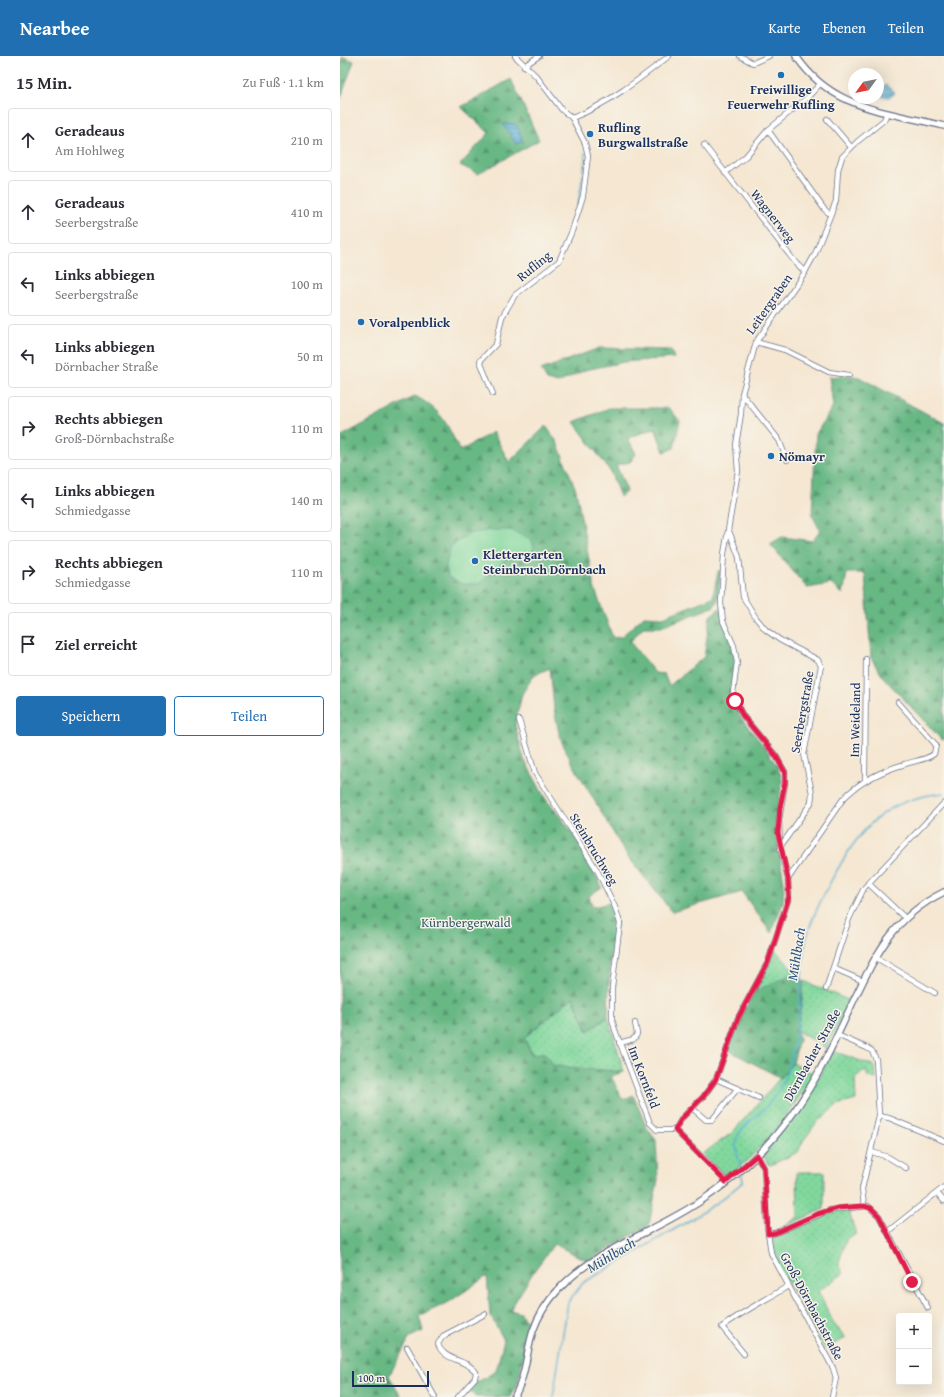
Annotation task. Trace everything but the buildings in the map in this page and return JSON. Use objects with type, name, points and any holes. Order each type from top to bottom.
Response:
[{"type":"street","points":[[515,56],[542,82],[562,110],[572,118],[589,111],[638,79],[669,56]]},
{"type":"street","points":[[524,66],[539,56]]},
{"type":"street","points":[[740,56],[755,63],[769,56]]},
{"type":"street","points":[[796,56],[805,69],[820,84],[854,104],[944,126]]},
{"type":"street","points":[[725,173],[746,156],[768,130],[807,98],[820,84]]},
{"type":"street","name":"Leitergraben","points":[[780,848],[779,820],[785,783],[785,772],[776,756],[743,716],[733,696],[737,662],[734,646],[723,621],[720,596],[724,554],[738,471],[736,444],[741,414],[742,394],[756,342],[805,272],[815,254],[836,201],[840,163],[851,147],[884,120],[887,113]]},
{"type":"street","name":"Rufling","points":[[493,394],[480,361],[496,344],[502,317],[515,295],[555,265],[562,256],[583,196],[588,156],[585,142],[572,118]]},
{"type":"street","points":[[827,119],[851,147]]},
{"type":"street","points":[[768,130],[824,209],[830,214]]},
{"type":"street","name":"Wagnerweg","points":[[704,145],[795,262],[805,272]]},
{"type":"street","points":[[756,342],[784,350],[829,372],[849,375]]},
{"type":"street","points":[[742,394],[779,440],[787,460]]},
{"type":"street","name":"Seerbergstraße","points":[[729,531],[739,557],[743,597],[756,618],[771,634],[791,647],[815,658],[821,666],[804,754],[812,793],[811,803],[780,848]]},
{"type":"street","name":"Im Weideland","points":[[865,780],[866,660]]},
{"type":"street","points":[[788,879],[843,799],[856,786],[865,780],[890,769],[931,757],[936,751],[936,746],[898,702]]},
{"type":"street","name":"Steinbruchweg","points":[[519,720],[535,773],[597,870],[615,907],[620,923],[612,1003],[612,1018],[619,1043]]},
{"type":"street","points":[[826,989],[849,919],[868,883],[944,803]]},
{"type":"street","points":[[726,1182],[675,1130],[682,1118],[707,1093],[716,1079],[738,1018],[768,962],[788,906],[788,879],[780,848]]},
{"type":"street","points":[[868,883],[905,918]]},
{"type":"street","name":"Dörnbacher Straße","points":[[514,1397],[522,1381],[536,1322],[549,1302],[567,1281],[589,1262],[675,1217],[726,1182],[757,1155],[782,1127],[801,1101],[816,1076],[875,957],[890,934],[905,918],[928,901],[944,892]]},
{"type":"street","points":[[875,957],[935,993]]},
{"type":"street","points":[[833,968],[863,981]]},
{"type":"street","name":"Im Kornfeld","points":[[635,1023],[637,1034],[634,1039],[619,1043],[650,1123],[657,1130],[675,1130]]},
{"type":"street","points":[[837,1035],[867,1048],[874,1054],[877,1066],[879,1116],[872,1152],[862,1189],[864,1206]]},
{"type":"street","points":[[716,1079],[759,1098]]},
{"type":"street","points":[[692,1108],[706,1120],[712,1120],[738,1088]]},
{"type":"street","points":[[879,1116],[890,1118],[944,1141]]},
{"type":"street","points":[[872,1152],[888,1157],[906,1168]]},
{"type":"street","name":"Groß-Dörnbachstraße","points":[[757,1155],[764,1168],[768,1234],[774,1261],[833,1368],[836,1378],[832,1397]]},
{"type":"street","points":[[887,1232],[944,1187]]},
{"type":"street","points":[[937,1192],[944,1201]]},
{"type":"street","points":[[768,1234],[775,1233],[830,1210],[864,1206],[875,1211],[928,1308]]},
{"type":"street","points":[[744,1354],[722,1327],[740,1313],[788,1286]]},
{"type":"street","points":[[458,1397],[475,1378],[476,1372],[471,1367],[445,1355],[438,1344],[443,1336],[485,1314]]},
{"type":"street","points":[[407,1347],[435,1397]]},
{"type":"green space","points":[[343,57],[354,61],[340,100],[340,62]]},
{"type":"green space","points":[[511,79],[539,140],[478,174],[460,165],[489,133],[461,107]]},
{"type":"green space","points":[[599,348],[671,350],[674,358],[624,362],[585,370],[558,383],[547,380],[541,370]]},
{"type":"green space","points":[[849,375],[859,377],[944,423],[944,740],[941,739],[883,677],[871,658],[865,573],[847,573],[843,594],[831,584],[807,588],[770,544],[782,537],[813,541],[820,530],[812,515],[816,434],[833,406],[829,377]]},
{"type":"green space","name":"Kürnbergerwald","points":[[415,396],[438,412],[447,425],[460,451],[493,432],[509,462],[546,426],[557,442],[576,490],[594,587],[613,638],[621,637],[644,616],[663,617],[713,597],[718,571],[721,570],[718,600],[713,607],[661,627],[643,627],[630,642],[655,673],[664,674],[669,686],[704,657],[710,616],[720,608],[730,638],[735,661],[731,692],[732,702],[739,715],[769,753],[780,772],[782,781],[775,826],[784,883],[783,903],[771,933],[742,892],[672,912],[626,854],[571,761],[560,738],[554,708],[550,668],[534,675],[522,694],[515,725],[524,759],[545,798],[573,833],[602,887],[589,896],[593,907],[609,903],[617,923],[610,960],[608,1017],[588,1031],[573,997],[524,1038],[532,1054],[544,1053],[554,1066],[624,1072],[611,1076],[623,1100],[633,1095],[647,1128],[656,1140],[658,1180],[649,1225],[588,1261],[554,1244],[534,1271],[510,1310],[521,1313],[524,1319],[530,1323],[518,1382],[510,1397],[475,1397],[468,1388],[496,1371],[504,1340],[490,1315],[487,1276],[449,1302],[419,1316],[423,1331],[410,1337],[389,1376],[402,1397],[340,1397],[340,437]]},
{"type":"green space","points":[[609,408],[669,408],[680,421],[674,448],[664,452],[655,428],[628,438],[636,454],[630,462],[616,465],[627,491],[620,497],[610,471],[574,422]]},
{"type":"green space","name":"Klettergarten Steinbruch Dörnbach","points":[[492,530],[511,530],[532,541],[534,548],[527,557],[510,555],[479,584],[462,584],[448,577],[446,565],[451,546],[472,533]]},
{"type":"green space","points":[[775,950],[804,981],[850,1001],[826,1048],[797,1031],[803,995],[754,992],[761,981]]},
{"type":"green space","points":[[794,973],[804,981],[797,1031],[799,1040],[793,1063],[781,1078],[728,1050],[739,1021],[754,992]]},
{"type":"green space","points":[[573,997],[588,1031],[608,1017],[624,1072],[554,1066],[544,1053],[532,1054],[524,1038]]},
{"type":"green space","points":[[833,1051],[875,1066],[876,1079],[868,1077],[866,1071],[863,1071],[855,1078],[856,1100],[837,1105],[817,1122],[803,1141],[798,1152],[771,1165],[768,1164],[764,1156],[765,1150],[814,1086]]},
{"type":"green space","points":[[793,1063],[814,1074],[775,1130],[740,1167],[727,1177],[702,1154],[732,1133]]},
{"type":"green space","points":[[797,1172],[824,1172],[824,1209],[782,1228],[798,1217]]},
{"type":"green space","points":[[848,1209],[856,1234],[847,1238],[839,1262],[843,1274],[818,1291],[834,1324],[846,1338],[825,1349],[776,1261],[771,1241],[776,1235],[822,1215]]},
{"type":"water","points":[[886,85],[895,93],[890,97],[884,96],[884,86]]},
{"type":"water","points":[[503,124],[516,124],[522,138],[521,142],[516,144]]},
{"type":"waterway","points":[[584,171],[585,153]]},
{"type":"waterway","points":[[578,205],[583,175]]},
{"type":"waterway","name":"Mühlbach","points":[[741,1166],[736,1148],[739,1134],[772,1100],[781,1086],[792,1057],[797,1025],[805,946],[815,913],[831,881],[852,847],[863,832],[875,820],[888,810],[904,802],[922,796],[944,793]]},
{"type":"waterway","name":"Mühlbach","points":[[553,1397],[568,1302],[583,1283],[692,1219],[722,1199],[743,1182],[742,1175]]},
{"type":"place","name":"Freiwillige Feuerwehr Rufling","points":[[781,75]]},
{"type":"place","name":"Rufling Burgwallstraße","points":[[590,134]]},
{"type":"place","name":"Voralpenblick","points":[[361,322]]},
{"type":"place","name":"Nömayr","points":[[771,456]]},
{"type":"place","name":"Klettergarten Steinbruch Dörnbach","points":[[475,561]]},
{"type":"route","points":[[735,701],[748,724],[776,756],[785,772],[786,778],[780,808],[778,833],[788,879],[788,906],[764,972],[738,1018],[716,1079],[703,1097],[682,1118],[675,1130],[718,1172],[726,1182],[757,1155],[763,1163],[764,1168],[768,1234],[775,1233],[830,1210],[868,1206],[879,1216],[912,1282]]}]
